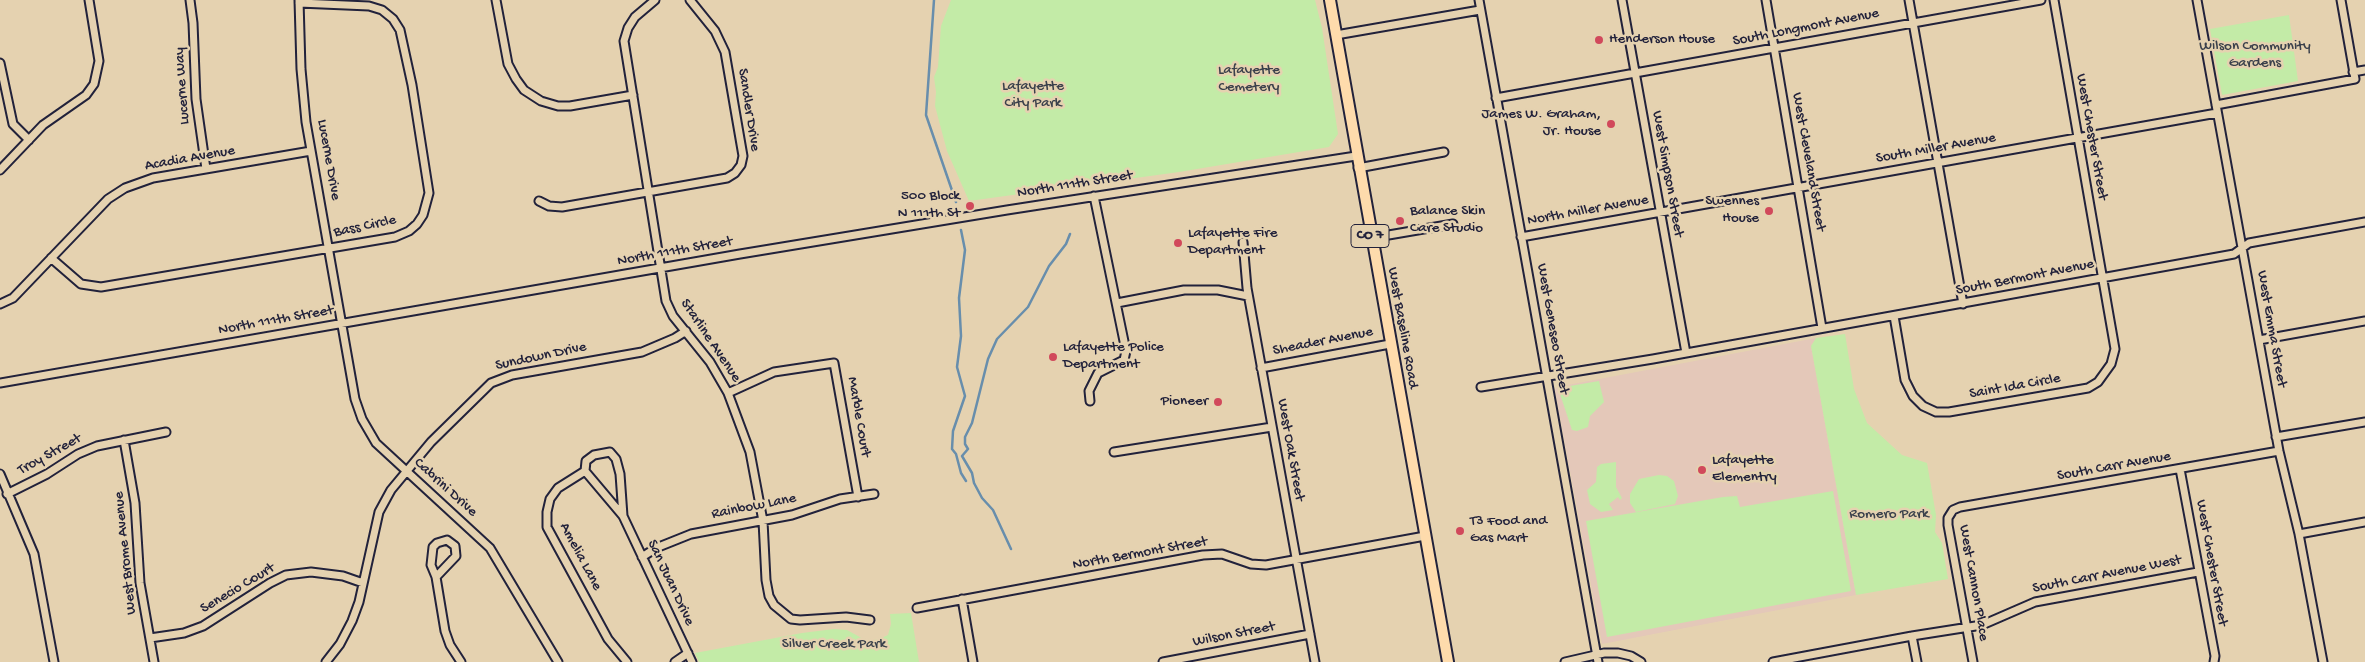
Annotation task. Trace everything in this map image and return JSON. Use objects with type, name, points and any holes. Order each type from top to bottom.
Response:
[{"type":"main road","name":"West Baseline Road","points":[[1330,0],[1358,168],[1448,662]]},
{"type":"street","points":[[0,170],[43,125],[86,94],[94,84],[99,61],[89,0]]},
{"type":"street","name":"Lucerne Way","points":[[190,0],[193,23],[196,99],[206,169]]},
{"type":"street","points":[[496,0],[508,64],[524,90],[541,101],[558,106],[570,106],[633,95]]},
{"type":"street","name":"Starline Avenue","points":[[655,0],[635,17],[626,34],[625,51],[666,301],[674,316],[710,362],[728,393],[750,452],[763,520],[766,580],[769,596],[774,605],[791,619],[846,617],[870,620]]},
{"type":"street","name":"Sandler Drive","points":[[539,201],[549,206],[562,207],[727,178],[735,174],[741,165],[743,156],[725,52],[715,31],[690,0]]},
{"type":"street","name":"West Geneseo Street","points":[[1479,0],[1598,659]]},
{"type":"street","name":"West Simpson Street","points":[[1622,0],[1686,353]]},
{"type":"street","name":"West Cleveland Street","points":[[1766,0],[1822,328]]},
{"type":"street","points":[[1909,0],[1964,304]]},
{"type":"street","name":"South Longmont Avenue","points":[[1496,98],[2041,0]]},
{"type":"street","name":"West Chester Street","points":[[2054,0],[2102,278]]},
{"type":"street","name":"West Emma Street","points":[[2197,0],[2276,436],[2298,534],[2323,662]]},
{"type":"street","points":[[2341,0],[2354,75]]},
{"type":"street","name":"Lucerne Drive","points":[[299,2],[301,69],[311,151],[330,248],[342,324]]},
{"type":"street","name":"Bass Circle","points":[[51,258],[81,284],[101,287],[395,237],[408,231],[423,215],[429,194],[403,40],[392,19],[382,10],[369,6],[299,2]]},
{"type":"street","points":[[1336,35],[1480,10]]},
{"type":"street","points":[[0,63],[13,124],[18,132],[28,140]]},
{"type":"street","name":"South Miller Avenue","points":[[1660,212],[2077,137],[2216,109],[2354,75],[2365,70]]},
{"type":"street","name":"Acadia Avenue","points":[[0,304],[13,298],[108,199],[125,188],[153,178],[311,151]]},
{"type":"street","points":[[1358,168],[1444,152]]},
{"type":"street","name":"North 111th Street","points":[[0,384],[660,269],[1094,196],[1356,156]]},
{"type":"street","points":[[1090,401],[1089,391],[1098,373],[1124,360],[1126,351],[1094,196]]},
{"type":"street","name":"North Miller Avenue","points":[[1521,237],[1660,212]]},
{"type":"street","name":"South Bermont Avenue","points":[[1481,387],[1964,304],[2234,254],[2249,243],[2365,222]]},
{"type":"street","points":[[1371,238],[1452,224]]},
{"type":"street","name":"West Oak Street","points":[[1243,242],[1248,296],[1315,662]]},
{"type":"street","name":"Saint Ida Circle","points":[[1894,316],[1905,380],[1913,396],[1923,406],[1936,412],[1949,412],[2088,388],[2107,372],[2115,349],[2102,278]]},
{"type":"street","points":[[1117,303],[1184,290],[1218,290],[1248,296]]},
{"type":"street","points":[[2258,340],[2365,322]]},
{"type":"street","name":"Cabrini Drive","points":[[342,324],[355,399],[362,420],[376,443],[490,548],[558,662]]},
{"type":"street","name":"Sundown Drive","points":[[363,582],[379,512],[391,490],[442,430],[491,383],[512,374],[642,352],[675,338],[686,331]]},
{"type":"street","name":"Sheader Avenue","points":[[1261,368],[1390,344]]},
{"type":"street","name":"Marble Court","points":[[728,393],[774,372],[834,363],[858,497]]},
{"type":"street","points":[[2276,436],[2365,422]]},
{"type":"street","points":[[1114,452],[1272,427]]},
{"type":"street","name":"Troy Street","points":[[8,494],[47,474],[78,454],[98,446],[166,432]]},
{"type":"street","name":"West Brome Avenue","points":[[124,440],[135,503],[140,583],[154,662]]},
{"type":"street","name":"South Carr Avenue","points":[[1953,510],[1960,507],[2279,451]]},
{"type":"street","name":"San Juan Drive","points":[[623,516],[620,474],[616,460],[610,452],[601,452],[586,461],[585,471],[623,516],[692,662]]},
{"type":"street","name":"West Chester Street","points":[[2180,469],[2215,656],[2214,662]]},
{"type":"street","name":"Amelia Lane","points":[[585,471],[558,488],[550,499],[546,512],[547,527],[608,638],[627,662]]},
{"type":"street","points":[[0,474],[34,554],[54,662]]},
{"type":"street","name":"Rainbow Lane","points":[[642,556],[656,548],[691,534],[792,515],[840,500],[874,494]]},
{"type":"street","name":"West Cannon Place","points":[[1953,510],[1948,518],[1948,525],[1973,662]]},
{"type":"street","points":[[2298,534],[2365,522]]},
{"type":"street","name":"North Bermont Street","points":[[917,608],[962,598],[1202,556],[1222,554],[1251,564],[1266,565],[1425,536]]},
{"type":"street","points":[[436,577],[456,556],[455,546],[447,540],[436,542],[431,553],[431,566],[436,577],[445,631],[450,645],[461,662]]},
{"type":"street","name":"Senecio Court","points":[[150,638],[184,633],[203,626],[270,583],[286,575],[310,572],[343,576],[363,582]]},
{"type":"street","name":"South Carr Avenue West","points":[[1967,627],[1996,620],[2015,609],[2035,602],[2198,572]]},
{"type":"street","points":[[326,662],[340,644],[352,622],[363,582]]},
{"type":"street","points":[[962,598],[973,662]]},
{"type":"street","points":[[1773,662],[1809,659],[1912,636],[1967,627]]},
{"type":"street","name":"Wilson Street","points":[[1163,662],[1310,634]]},
{"type":"street","points":[[1912,636],[1917,662]]},
{"type":"street","points":[[674,662],[688,653]]},
{"type":"street","points":[[1565,662],[1598,659],[1618,653],[1631,656],[1641,662]]},
{"type":"shaded area","name":"Lafayette Elementry","points":[[1816,338],[1811,346],[1856,595],[1602,644],[1555,390],[1557,387]]},
{"type":"green space","name":"Lafayette City Park","points":[[951,0],[1315,0],[1322,28],[1338,134],[1329,147],[1179,172],[969,201],[947,151],[935,106],[934,77],[938,67],[941,26]]},
{"type":"green space","name":"Wilson Community Gardens","points":[[2289,15],[2298,81],[2222,95],[2210,29]]},
{"type":"green space","name":"Romero Park","points":[[1845,334],[1854,389],[1867,423],[1902,455],[1927,463],[1936,515],[1935,532],[1942,543],[1948,579],[1856,595],[1811,346],[1816,338]]},
{"type":"green space","points":[[1599,381],[1604,402],[1590,416],[1588,427],[1577,431],[1572,430],[1558,388]]},
{"type":"green space","points":[[1616,462],[1616,487],[1622,498],[1620,500],[1618,497],[1609,504],[1613,510],[1601,512],[1590,504],[1587,490],[1596,482],[1597,467],[1601,464]]},
{"type":"green space","points":[[1659,475],[1667,476],[1674,481],[1678,496],[1675,504],[1636,512],[1630,503],[1630,494],[1639,479]]},
{"type":"green space","points":[[1833,491],[1851,591],[1607,637],[1586,521],[1723,497],[1737,496],[1740,507]]},
{"type":"green space","name":"Silver Creek Park","points":[[911,613],[919,662],[699,662],[695,653],[802,633],[834,629],[847,630],[867,641],[879,639],[888,635],[891,624],[890,614]]},
{"type":"waterway","points":[[934,0],[926,115],[956,202]]},
{"type":"waterway","points":[[961,230],[965,250],[959,298],[961,336],[957,367],[965,396],[953,431],[952,449],[956,454],[961,473],[966,481]]},
{"type":"waterway","points":[[1011,549],[993,510],[982,498],[974,483],[972,473],[962,456],[968,449],[965,444],[965,437],[972,423],[988,359],[997,339],[1028,307],[1049,266],[1066,244],[1070,234]]},
{"type":"place","name":"Henderson House","points":[[1599,40]]},
{"type":"place","name":"James W. Graham, Jr. House","points":[[1611,124]]},
{"type":"place","name":"500 Block N 111th St","points":[[970,206]]},
{"type":"place","name":"Swennes House","points":[[1769,211]]},
{"type":"place","name":"Balance Skin Care Studio","points":[[1400,221]]},
{"type":"place","name":"Lafayette Fire Department","points":[[1178,243]]},
{"type":"place","name":"Lafayette Police Department","points":[[1053,357]]},
{"type":"place","name":"Pioneer","points":[[1218,402]]},
{"type":"place","name":"Lafayette Elementry","points":[[1702,470]]},
{"type":"place","name":"T3 Food and Gas Mart","points":[[1460,531]]},
{"type":"park label","name":"Lafayette Cemetery","points":[[1249,80]]}]
